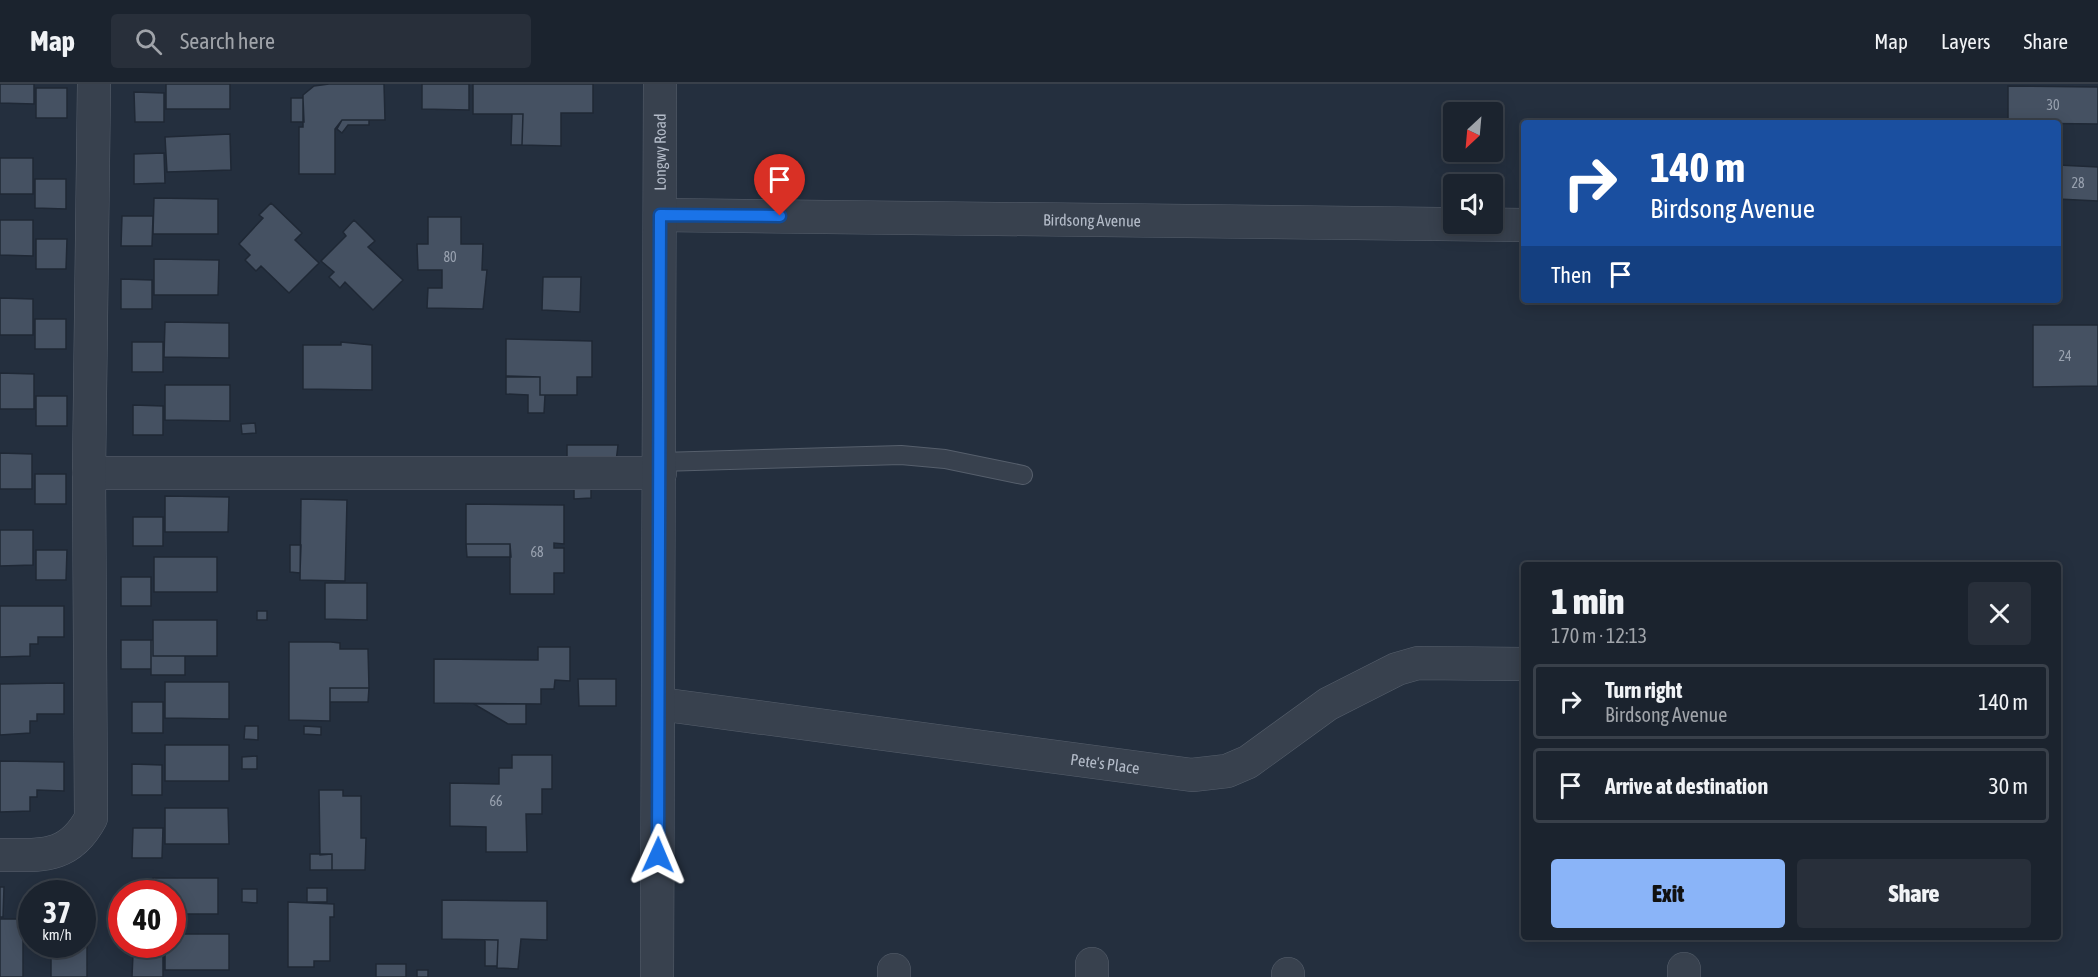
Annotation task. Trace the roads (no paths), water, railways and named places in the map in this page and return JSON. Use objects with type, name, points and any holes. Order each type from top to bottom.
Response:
[{"type":"street","points":[[0,855],[37,855],[63,850],[81,837],[92,818],[89,473],[94,84]]},
{"type":"street","name":"Longwy Road","points":[[657,977],[660,84]]},
{"type":"street","name":"Birdsong Avenue","points":[[660,215],[1521,225]]},
{"type":"street","points":[[89,473],[660,467]]},
{"type":"street","name":"Pete's Place","points":[[659,704],[1192,775],[1227,771],[1248,762],[1328,705],[1374,678],[1396,669],[1418,663],[1521,664]]},
{"type":"lane","points":[[660,467],[901,455],[945,459],[1023,475]]}]
